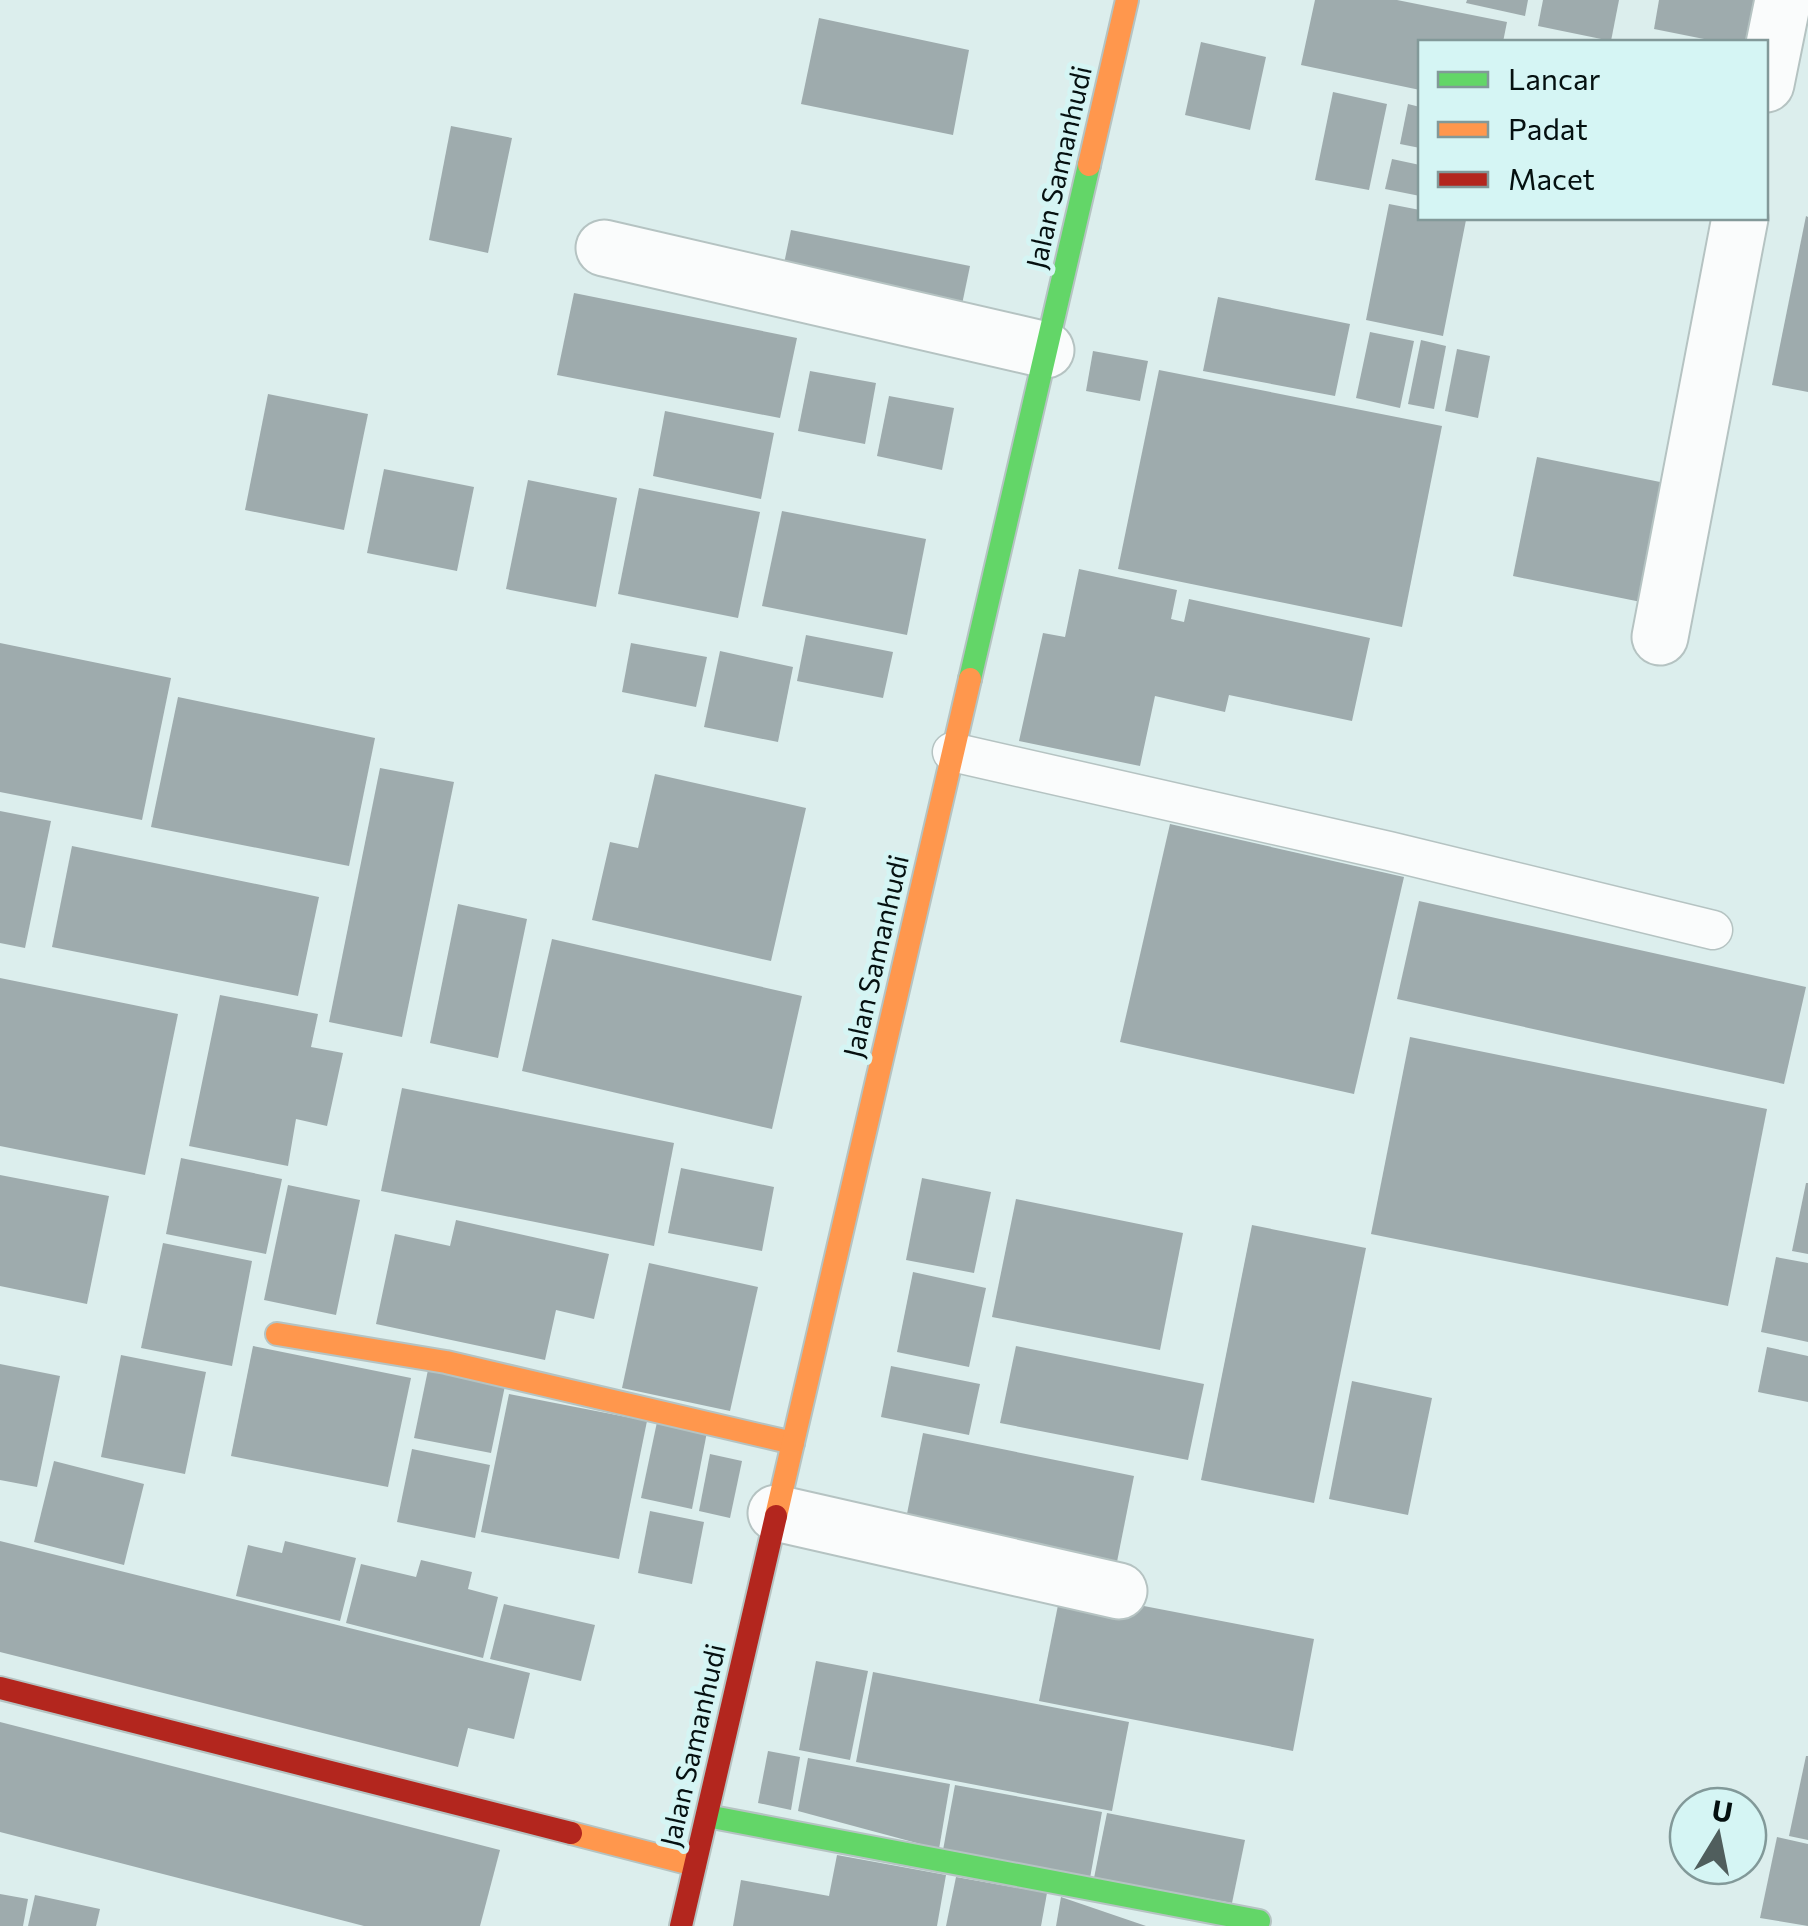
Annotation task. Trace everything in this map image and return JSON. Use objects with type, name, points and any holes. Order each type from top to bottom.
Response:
[{"type":"street","name":"Jalan Samanhudi","points":[[681,1926],[1127,0]]},
{"type":"street","points":[[1768,74],[1783,0]]},
{"type":"street","points":[[1660,637],[1740,220]]},
{"type":"street","points":[[604,248],[1046,350]]},
{"type":"street","points":[[277,1334],[446,1362],[793,1443]]},
{"type":"street","points":[[776,1514],[1119,1591]]},
{"type":"street","points":[[0,1688],[695,1865]]},
{"type":"street","points":[[707,1816],[1258,1922]]},
{"type":"lane","points":[[952,752],[1389,851],[1714,930]]},
{"type":"building","points":[[1315,0],[1397,0],[1507,22],[1503,40],[1418,40],[1418,90],[1301,65]]},
{"type":"building","points":[[1528,0],[1525,16],[1466,3]]},
{"type":"building","points":[[1543,0],[1619,0],[1611,40],[1538,26]]},
{"type":"building","points":[[1659,0],[1760,0],[1752,40],[1709,40],[1654,29]]},
{"type":"building","points":[[819,18],[969,50],[953,135],[801,104]]},
{"type":"building","points":[[1201,42],[1266,57],[1250,130],[1185,115]]},
{"type":"building","points":[[1333,92],[1387,104],[1369,190],[1315,180]]},
{"type":"building","points":[[1408,104],[1418,106],[1418,148],[1400,144]]},
{"type":"building","points":[[451,126],[512,138],[488,253],[429,240]]},
{"type":"building","points":[[1392,159],[1418,165],[1418,196],[1385,189]]},
{"type":"building","points":[[1389,204],[1418,210],[1418,220],[1466,220],[1443,336],[1366,320]]},
{"type":"building","points":[[1808,217],[1808,392],[1772,385]]},
{"type":"building","points":[[791,230],[970,266],[960,314],[781,278]]},
{"type":"building","points":[[574,293],[797,338],[780,418],[557,375]]},
{"type":"building","points":[[1218,297],[1350,324],[1335,396],[1203,371]]},
{"type":"building","points":[[1370,332],[1414,341],[1400,408],[1356,398]]},
{"type":"building","points":[[1421,340],[1446,346],[1434,409],[1408,404]]},
{"type":"building","points":[[1457,349],[1490,356],[1478,418],[1445,411]]},
{"type":"building","points":[[1093,351],[1148,361],[1140,401],[1086,391]]},
{"type":"building","points":[[1159,370],[1442,426],[1402,627],[1118,569]]},
{"type":"building","points":[[810,371],[876,383],[865,444],[798,431]]},
{"type":"building","points":[[268,394],[368,414],[344,530],[245,510]]},
{"type":"building","points":[[889,396],[954,408],[942,470],[877,456]]},
{"type":"building","points":[[665,411],[774,433],[761,499],[653,476]]},
{"type":"building","points":[[1537,457],[1670,484],[1646,603],[1513,576]]},
{"type":"building","points":[[384,469],[474,487],[457,571],[367,553]]},
{"type":"building","points":[[528,480],[617,498],[596,607],[506,589]]},
{"type":"building","points":[[639,488],[760,512],[738,618],[618,594]]},
{"type":"building","points":[[782,511],[926,539],[907,635],[762,606]]},
{"type":"building","points":[[1079,569],[1177,590],[1171,619],[1184,622],[1189,599],[1370,638],[1352,721],[1229,695],[1225,712],[1155,696],[1140,766],[1019,741],[1043,633],[1065,637]]},
{"type":"building","points":[[806,635],[893,652],[883,698],[797,681]]},
{"type":"building","points":[[0,643],[171,678],[142,820],[0,792]]},
{"type":"building","points":[[631,643],[707,657],[696,707],[622,692]]},
{"type":"building","points":[[720,651],[793,667],[778,742],[704,727]]},
{"type":"building","points":[[178,697],[375,738],[349,866],[151,827]]},
{"type":"building","points":[[380,768],[454,782],[402,1037],[329,1022]]},
{"type":"building","points":[[655,774],[806,808],[771,961],[592,920],[610,842],[638,848]]},
{"type":"building","points":[[0,811],[51,821],[25,948],[0,943]]},
{"type":"building","points":[[1170,824],[1404,877],[1354,1094],[1120,1042]]},
{"type":"building","points":[[72,846],[319,897],[298,996],[52,947]]},
{"type":"building","points":[[1419,901],[1806,987],[1784,1084],[1397,999]]},
{"type":"building","points":[[458,904],[527,919],[498,1058],[430,1043]]},
{"type":"building","points":[[552,939],[802,996],[772,1129],[522,1071]]},
{"type":"building","points":[[0,978],[178,1014],[145,1175],[0,1146]]},
{"type":"building","points":[[220,995],[318,1014],[311,1047],[343,1053],[327,1126],[296,1119],[288,1166],[189,1146]]},
{"type":"building","points":[[1410,1037],[1767,1109],[1728,1306],[1371,1234]]},
{"type":"building","points":[[402,1088],[674,1143],[654,1246],[381,1191]]},
{"type":"building","points":[[181,1158],[282,1179],[266,1254],[166,1234]]},
{"type":"building","points":[[681,1168],[774,1187],[762,1251],[668,1233]]},
{"type":"building","points":[[0,1175],[109,1196],[87,1304],[0,1286]]},
{"type":"building","points":[[922,1178],[991,1192],[974,1273],[906,1260]]},
{"type":"building","points":[[1808,1183],[1808,1254],[1792,1251]]},
{"type":"building","points":[[288,1185],[360,1200],[336,1315],[264,1300]]},
{"type":"building","points":[[1016,1199],[1183,1233],[1160,1350],[992,1317]]},
{"type":"building","points":[[456,1220],[609,1254],[594,1319],[556,1310],[545,1360],[376,1324],[395,1234],[450,1246]]},
{"type":"building","points":[[1252,1225],[1366,1248],[1314,1503],[1201,1480]]},
{"type":"building","points":[[163,1243],[252,1261],[232,1366],[141,1348]]},
{"type":"building","points":[[1776,1257],[1808,1263],[1808,1342],[1761,1332]]},
{"type":"building","points":[[649,1263],[758,1287],[730,1411],[622,1388]]},
{"type":"building","points":[[913,1272],[986,1288],[969,1367],[897,1352]]},
{"type":"building","points":[[253,1346],[411,1378],[388,1487],[231,1456]]},
{"type":"building","points":[[1016,1346],[1204,1384],[1188,1460],[1000,1423]]},
{"type":"building","points":[[1767,1347],[1808,1356],[1808,1402],[1758,1392]]},
{"type":"building","points":[[121,1355],[206,1372],[185,1474],[101,1457]]},
{"type":"building","points":[[0,1364],[60,1376],[37,1487],[0,1480]]},
{"type":"building","points":[[429,1365],[506,1381],[491,1453],[414,1438]]},
{"type":"building","points":[[891,1366],[980,1384],[969,1435],[881,1417]]},
{"type":"building","points":[[1352,1381],[1432,1398],[1408,1515],[1329,1499]]},
{"type":"building","points":[[509,1394],[647,1421],[619,1559],[481,1532]]},
{"type":"building","points":[[657,1422],[707,1432],[692,1509],[641,1498]]},
{"type":"building","points":[[923,1433],[1134,1476],[1114,1577],[903,1534]]},
{"type":"building","points":[[412,1449],[490,1465],[475,1538],[397,1522]]},
{"type":"building","points":[[710,1454],[742,1461],[730,1518],[699,1511]]},
{"type":"building","points":[[54,1461],[144,1484],[124,1565],[34,1542]]},
{"type":"building","points":[[650,1511],[704,1522],[692,1584],[638,1573]]},
{"type":"building","points":[[0,1541],[530,1673],[514,1739],[468,1728],[458,1767],[0,1652]]},
{"type":"building","points":[[285,1541],[356,1558],[340,1621],[236,1596],[248,1545],[282,1553]]},
{"type":"building","points":[[421,1560],[472,1572],[468,1589],[498,1597],[483,1658],[346,1623],[361,1564],[416,1577]]},
{"type":"building","points":[[1061,1590],[1314,1639],[1293,1751],[1039,1701]]},
{"type":"building","points":[[504,1604],[595,1625],[581,1681],[490,1659]]},
{"type":"building","points":[[816,1661],[868,1671],[850,1760],[799,1750]]},
{"type":"building","points":[[873,1672],[1129,1722],[1112,1811],[856,1762]]},
{"type":"building","points":[[0,1722],[500,1850],[480,1926],[364,1926],[0,1832]]},
{"type":"building","points":[[768,1751],[800,1757],[791,1810],[758,1803]]},
{"type":"building","points":[[1808,1756],[1808,1840],[1789,1836]]},
{"type":"building","points":[[808,1758],[950,1784],[939,1849],[798,1811]]},
{"type":"building","points":[[955,1785],[1102,1812],[1090,1878],[943,1850]]},
{"type":"building","points":[[1107,1813],[1245,1840],[1232,1903],[1094,1878]]},
{"type":"building","points":[[1777,1837],[1808,1844],[1808,1926],[1760,1918]]},
{"type":"building","points":[[837,1855],[946,1875],[937,1926],[733,1926],[741,1880],[829,1896]]},
{"type":"building","points":[[956,1877],[1047,1893],[1041,1926],[946,1926]]},
{"type":"building","points":[[0,1894],[28,1899],[23,1926],[0,1926]]},
{"type":"building","points":[[35,1895],[100,1909],[96,1926],[28,1926]]},
{"type":"building","points":[[1061,1897],[1146,1926],[1056,1926]]},
{"type":"traffic: fast","points":[[970,679],[1089,165]]},
{"type":"traffic: fast","points":[[707,1816],[1259,1921]]},
{"type":"traffic: slow","points":[[1089,165],[1127,0]]},
{"type":"traffic: slow","points":[[776,1516],[970,679]]},
{"type":"traffic: slow","points":[[277,1334],[446,1362],[793,1443]]},
{"type":"traffic: slow","points":[[571,1833],[695,1865]]},
{"type":"traffic: jam","points":[[681,1926],[776,1516]]},
{"type":"traffic: jam","points":[[0,1688],[571,1833]]}]
